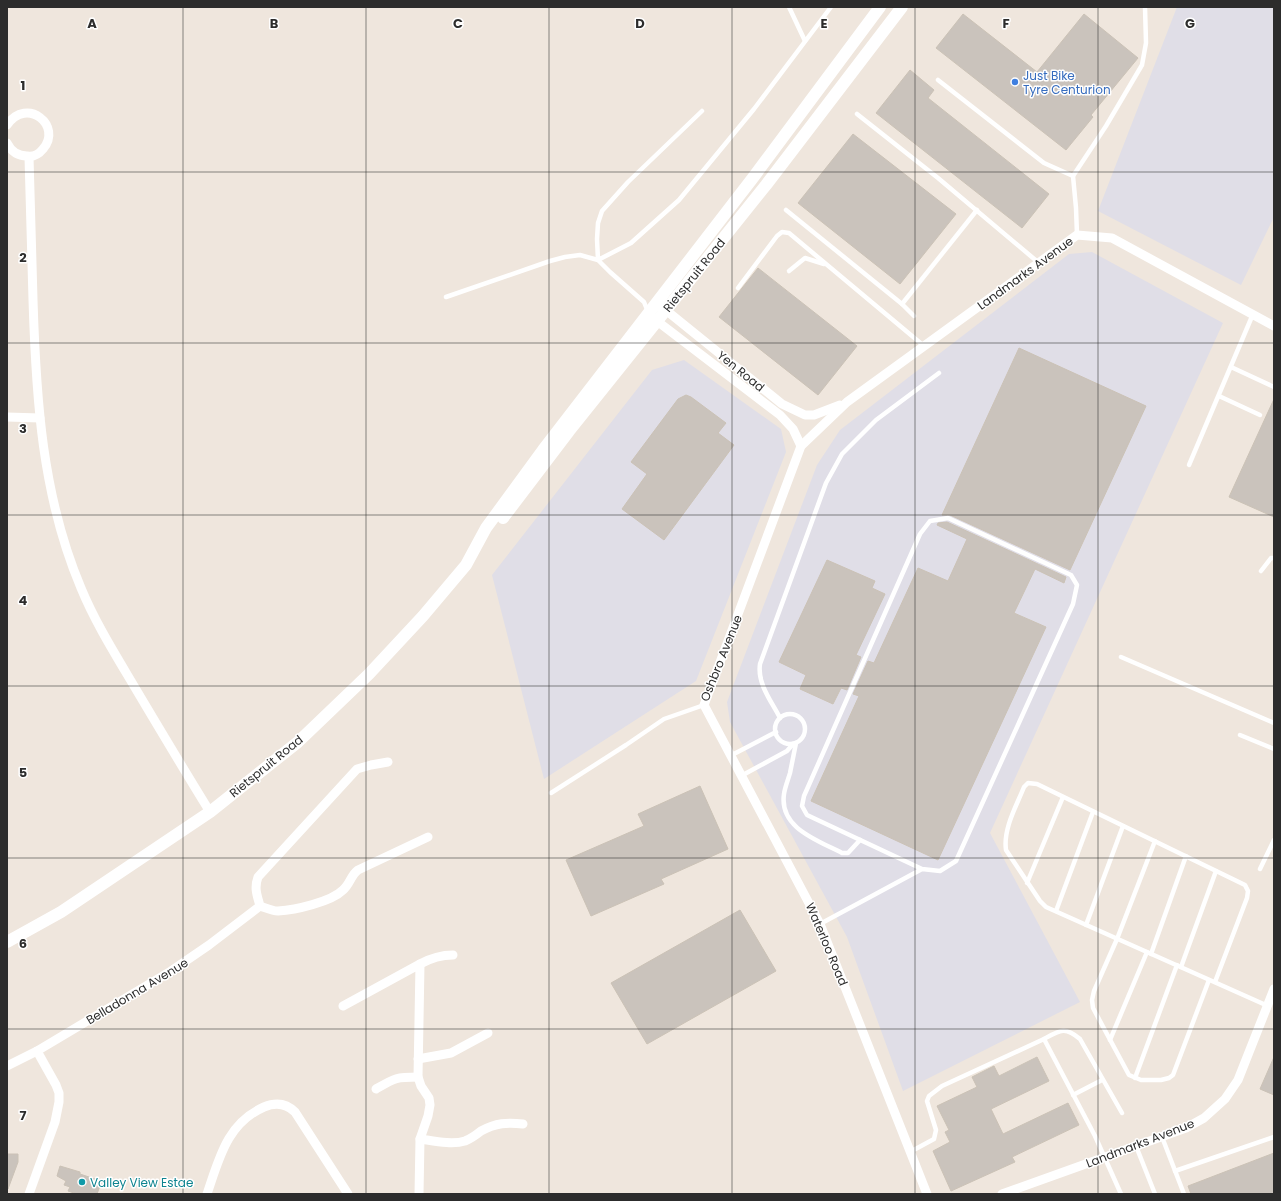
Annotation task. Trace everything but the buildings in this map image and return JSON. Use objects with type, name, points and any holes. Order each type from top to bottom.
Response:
[{"type":"street","name":"Rietspruit Road","points":[[662,306],[778,144],[880,7]]},
{"type":"street","name":"Rietspruit Road","points":[[7,942],[61,912],[210,812],[298,742],[369,674],[423,616],[466,565],[480,540],[502,520],[652,317],[766,185],[902,7]]},
{"type":"street","points":[[7,125],[11,119],[17,115],[32,113],[43,120],[49,133],[46,146],[41,151],[29,157],[14,153],[9,148],[7,143]]},
{"type":"street","points":[[29,157],[35,371],[47,473],[55,511],[66,548],[81,588],[103,632],[210,812]]},
{"type":"street","name":"Landmarks Avenue","points":[[801,446],[847,402],[1077,235],[1112,238],[1274,326]]},
{"type":"street","name":"Yen Road","points":[[662,306],[782,404],[805,416],[823,413],[847,402]]},
{"type":"street","name":"Yen Road","points":[[652,317],[780,415],[793,429],[801,446]]},
{"type":"street","points":[[7,417],[40,418]]},
{"type":"street","name":"Oshbro Avenue","points":[[704,705],[801,446]]},
{"type":"street","name":"Waterloo Road","points":[[704,705],[820,924],[927,1194]]},
{"type":"street","points":[[388,762],[358,769],[258,877],[255,885],[260,906],[269,910],[277,911],[300,908],[322,901],[339,894],[358,870],[428,837]]},
{"type":"street","name":"Belladonna Avenue","points":[[7,1066],[37,1051],[171,972],[209,946],[260,906]]},
{"type":"street","points":[[343,1006],[432,957],[453,955]]},
{"type":"street","points":[[419,1194],[420,1139],[430,1105],[429,1098],[421,1086],[418,1078],[420,964]]},
{"type":"street","name":"Landmarks Avenue","points":[[1002,1194],[1186,1128],[1204,1118],[1225,1099],[1238,1080],[1274,989]]},
{"type":"street","points":[[418,1059],[451,1053],[488,1033]]},
{"type":"street","points":[[29,1194],[55,1122],[59,1102],[59,1093],[56,1085],[37,1051]]},
{"type":"street","points":[[376,1089],[394,1079],[404,1077],[418,1078]]},
{"type":"street","points":[[207,1194],[224,1146],[231,1134],[239,1125],[255,1112],[271,1104],[279,1103],[285,1104],[295,1112],[348,1194]]},
{"type":"street","points":[[420,1139],[460,1142],[466,1141],[494,1124],[508,1122],[524,1124]]},
{"type":"lane","points":[[789,7],[805,42]]},
{"type":"lane","points":[[1077,235],[1073,176],[1106,126],[1142,65],[1146,43],[1145,7]]},
{"type":"lane","points":[[446,297],[565,257],[580,255],[598,260],[631,243],[679,200],[754,109],[829,8]]},
{"type":"lane","points":[[938,80],[1044,163],[1073,176]]},
{"type":"lane","points":[[598,260],[598,223],[602,211],[628,182],[702,111]]},
{"type":"lane","points":[[857,114],[1039,263]]},
{"type":"lane","points":[[786,210],[902,304],[914,316]]},
{"type":"lane","points":[[902,304],[976,210]]},
{"type":"lane","points":[[738,288],[777,236],[782,232],[789,233],[924,346]]},
{"type":"lane","points":[[789,271],[805,258],[827,265]]},
{"type":"lane","name":"Yen Road","points":[[598,260],[644,302],[652,317]]},
{"type":"lane","points":[[644,302],[662,306]]},
{"type":"lane","points":[[1189,465],[1253,314]]},
{"type":"lane","points":[[1231,367],[1274,387]]},
{"type":"lane","points":[[780,718],[761,682],[759,671],[760,664],[826,483],[842,454],[876,420],[939,373]]},
{"type":"lane","points":[[1219,396],[1260,415]]},
{"type":"lane","points":[[948,518],[1071,575],[1075,579],[1076,585],[1073,604],[956,860],[940,871],[922,870],[807,815],[802,806],[804,796],[920,534],[930,522],[948,518]]},
{"type":"lane","points":[[1261,571],[1271,558],[1274,558]]},
{"type":"lane","points":[[1121,657],[1274,723]]},
{"type":"lane","name":"Oshbro Avenue","points":[[551,793],[664,719],[704,705]]},
{"type":"lane","points":[[741,776],[787,751],[794,743],[803,737],[806,728],[802,719],[794,714],[784,715],[777,722],[777,736],[784,742],[794,743]]},
{"type":"lane","points":[[730,756],[776,732]]},
{"type":"lane","points":[[1240,735],[1274,749]]},
{"type":"lane","points":[[794,743],[790,772],[784,792],[783,802],[786,816],[797,828],[842,853],[848,853],[860,840]]},
{"type":"lane","points":[[1216,982],[1247,898],[1248,891],[1245,885],[1037,784],[1028,783],[1024,788],[1006,833],[1006,850],[1027,883],[1046,907],[1268,1006]]},
{"type":"lane","points":[[1027,883],[1063,797]]},
{"type":"lane","points":[[1056,911],[1093,812]]},
{"type":"lane","points":[[1086,925],[1123,826]]},
{"type":"lane","points":[[1260,869],[1274,840]]},
{"type":"lane","points":[[1155,842],[1117,938],[1094,991],[1092,1000],[1093,1008],[1129,1075],[1141,1080],[1161,1080],[1174,1075],[1209,980]]},
{"type":"lane","points":[[1110,1040],[1149,953],[1186,856]]},
{"type":"lane","points":[[820,924],[922,870]]},
{"type":"lane","points":[[1134,1078],[1216,871]]},
{"type":"lane","points":[[910,1152],[934,1139],[936,1130],[927,1101],[929,1096],[934,1091],[1063,1030],[1072,1031],[1080,1039],[1122,1113]]},
{"type":"lane","points":[[1044,1039],[1105,1157],[1121,1194]]},
{"type":"lane","points":[[1073,1095],[1102,1080]]},
{"type":"lane","points":[[1162,1137],[1184,1194]]},
{"type":"lane","points":[[1175,1171],[1274,1137]]},
{"type":"lane","points":[[1136,1146],[1155,1194]]},
{"type":"shaded area","points":[[1177,7],[1274,7],[1274,217],[1241,285],[1098,211]]},
{"type":"shaded area","points":[[1092,252],[1223,323],[990,833],[1080,1002],[903,1091],[847,937],[730,722],[727,702],[817,465],[840,430],[1069,254]]},
{"type":"shaded area","points":[[684,360],[781,429],[786,452],[696,681],[544,779],[492,575],[652,370]]},
{"type":"place","name":"Just Bike Tyre Centurion","points":[[1015,82]]},
{"type":"place","name":"Valley View Estae","points":[[82,1182]]}]
